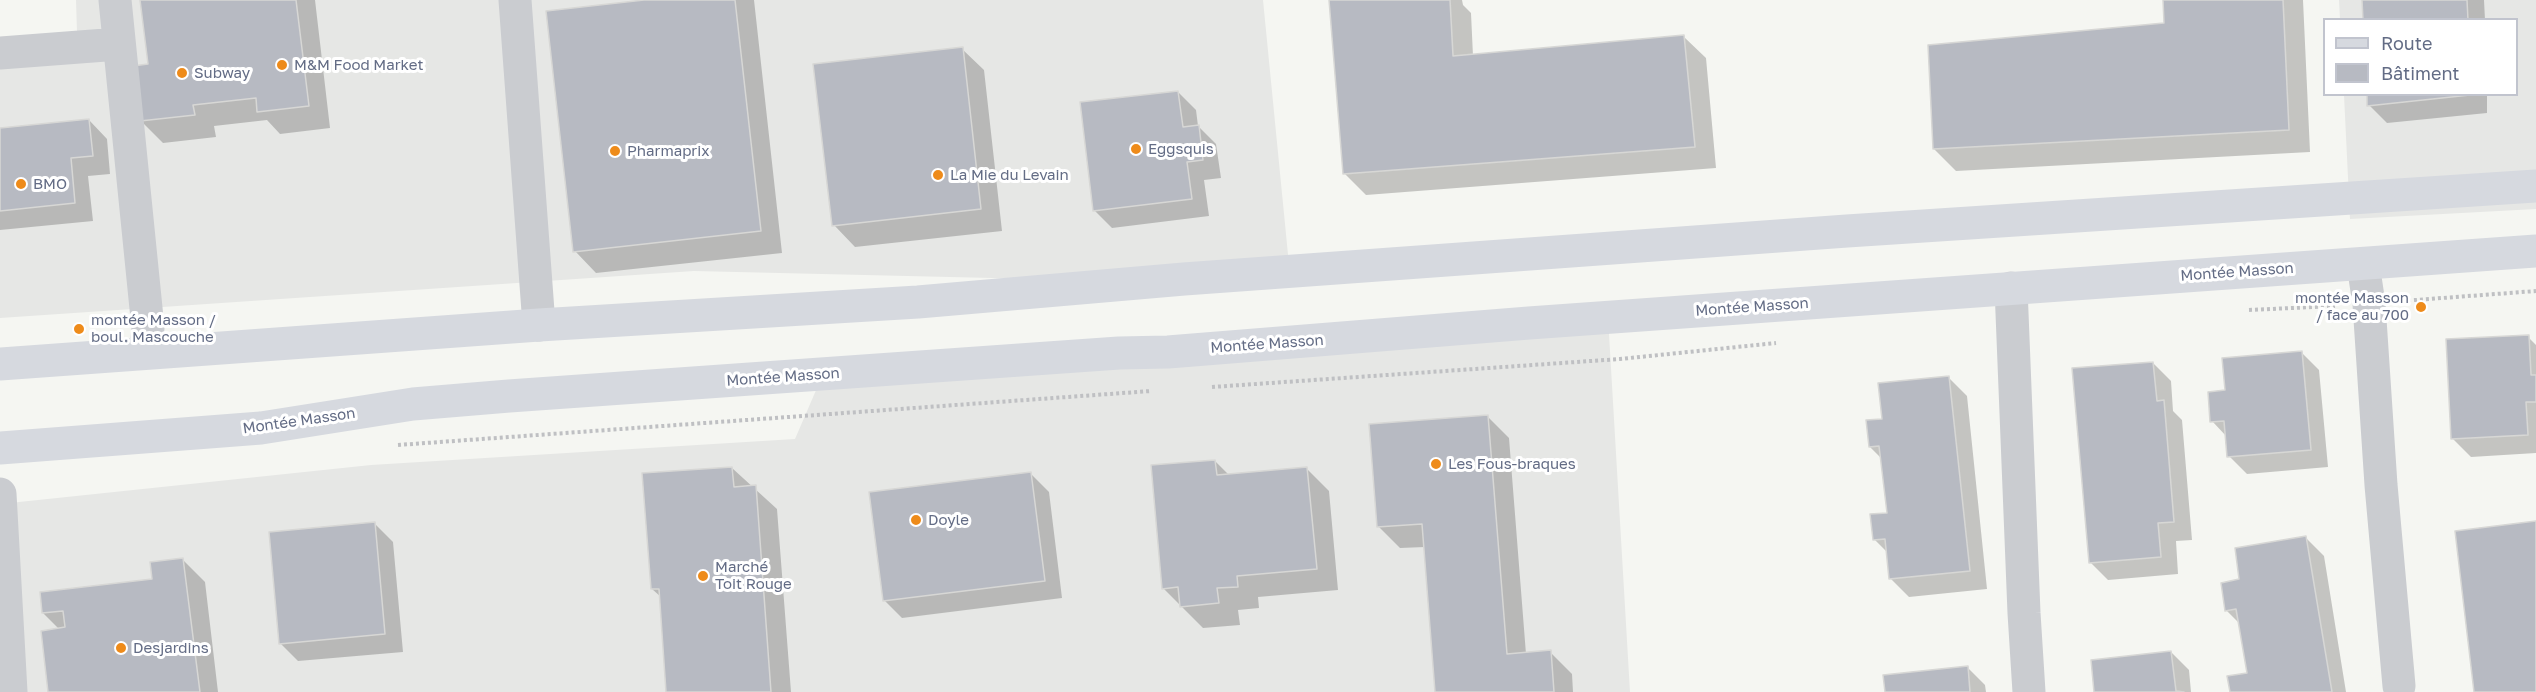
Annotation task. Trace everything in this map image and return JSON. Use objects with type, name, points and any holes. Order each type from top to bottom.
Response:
[{"type":"main road","points":[[0,364],[539,325],[918,302],[1184,279],[1847,231],[2536,186]]},
{"type":"main road","name":"Montée Masson","points":[[0,448],[261,428],[413,404],[509,396],[1119,353],[1168,352],[2536,251]]},
{"type":"street","points":[[115,0],[148,328],[145,352]]},
{"type":"street","points":[[515,0],[539,325]]},
{"type":"street","points":[[0,53],[119,44]]},
{"type":"street","points":[[2363,264],[2369,304],[2381,485],[2399,686]]},
{"type":"street","points":[[2012,288],[2029,692]]},
{"type":"street","points":[[0,494],[11,692]]},
{"type":"path","points":[[2419,300],[2536,291]]},
{"type":"path","points":[[1204,387],[1559,364]]},
{"type":"path","points":[[388,445],[1135,391]]},
{"type":"shaded area","points":[[76,0],[1263,0],[1291,285],[694,271],[0,318],[0,47],[77,32]]},
{"type":"shaded area","points":[[2339,0],[2536,0],[2536,209],[2350,219],[2344,96],[2518,96],[2518,18],[2340,18]]},
{"type":"shaded area","points":[[1608,317],[1630,692],[0,692],[0,504],[371,465],[795,439],[823,374]]},
{"type":"building","points":[[140,0],[296,0],[309,106],[257,112],[256,98],[193,105],[195,115],[140,121],[133,66],[148,64]]},
{"type":"building","points":[[644,0],[735,0],[761,231],[573,252],[546,11]]},
{"type":"building","points":[[1329,0],[1450,0],[1453,56],[1684,35],[1695,147],[1343,174]]},
{"type":"building","points":[[2163,0],[2283,0],[2289,130],[1933,149],[1928,45],[2164,23]]},
{"type":"building","points":[[2362,0],[2467,0],[2468,18],[2363,18]]},
{"type":"building","points":[[963,47],[981,209],[832,226],[813,64]]},
{"type":"building","points":[[1178,91],[1183,127],[1199,125],[1203,160],[1187,162],[1192,199],[1093,211],[1080,102]]},
{"type":"building","points":[[2367,96],[2461,96],[2367,106]]},
{"type":"building","points":[[89,119],[93,156],[71,158],[75,203],[0,211],[0,128]]},
{"type":"building","points":[[2529,335],[2531,375],[2536,375],[2536,402],[2526,402],[2528,435],[2451,439],[2446,339]]},
{"type":"building","points":[[2302,351],[2311,450],[2227,457],[2224,421],[2210,422],[2208,392],[2225,390],[2222,358]]},
{"type":"building","points":[[2153,362],[2157,401],[2164,400],[2174,522],[2158,523],[2161,557],[2089,563],[2072,368]]},
{"type":"building","points":[[1949,376],[1970,571],[1889,579],[1885,539],[1873,540],[1870,514],[1887,513],[1879,446],[1869,447],[1866,420],[1882,419],[1878,383]]},
{"type":"building","points":[[1488,415],[1507,654],[1551,650],[1554,692],[1435,692],[1422,524],[1377,527],[1369,424]]},
{"type":"building","points":[[1215,460],[1217,475],[1307,467],[1317,569],[1237,576],[1238,587],[1217,588],[1219,603],[1180,607],[1178,587],[1162,589],[1151,465]]},
{"type":"building","points":[[732,467],[734,487],[756,485],[771,692],[666,692],[659,589],[651,589],[642,473]]},
{"type":"building","points":[[1031,472],[1045,581],[883,601],[869,492]]},
{"type":"building","points":[[2536,521],[2536,692],[2474,692],[2455,531]]},
{"type":"building","points":[[375,522],[385,634],[279,644],[269,532]]},
{"type":"building","points":[[2306,536],[2332,692],[2230,692],[2227,676],[2247,673],[2236,609],[2225,611],[2221,583],[2239,579],[2235,548]]},
{"type":"building","points":[[183,558],[200,692],[48,692],[41,631],[65,627],[63,611],[42,613],[40,592],[152,579],[150,562]]},
{"type":"building","points":[[2171,651],[2176,691],[2184,692],[2094,692],[2091,660]]},
{"type":"building","points":[[1968,666],[1970,692],[1885,692],[1883,675]]},
{"type":"place","name":"M&M Food Market","points":[[282,65]]},
{"type":"place","name":"Subway","points":[[182,73]]},
{"type":"place","name":"Eggsquis","points":[[1136,149]]},
{"type":"place","name":"Pharmaprix","points":[[615,151]]},
{"type":"place","name":"La Mie du Levain","points":[[938,175]]},
{"type":"place","name":"BMO","points":[[21,184]]},
{"type":"place","name":"montée Masson / face au 700","points":[[2421,307]]},
{"type":"place","name":"montée Masson / boul. Mascouche","points":[[79,329]]},
{"type":"place","name":"Les Fous-braques","points":[[1436,464]]},
{"type":"place","name":"Doyle","points":[[916,520]]},
{"type":"place","name":"Marché Toit Rouge","points":[[703,576]]},
{"type":"place","name":"Desjardins","points":[[121,648]]}]
